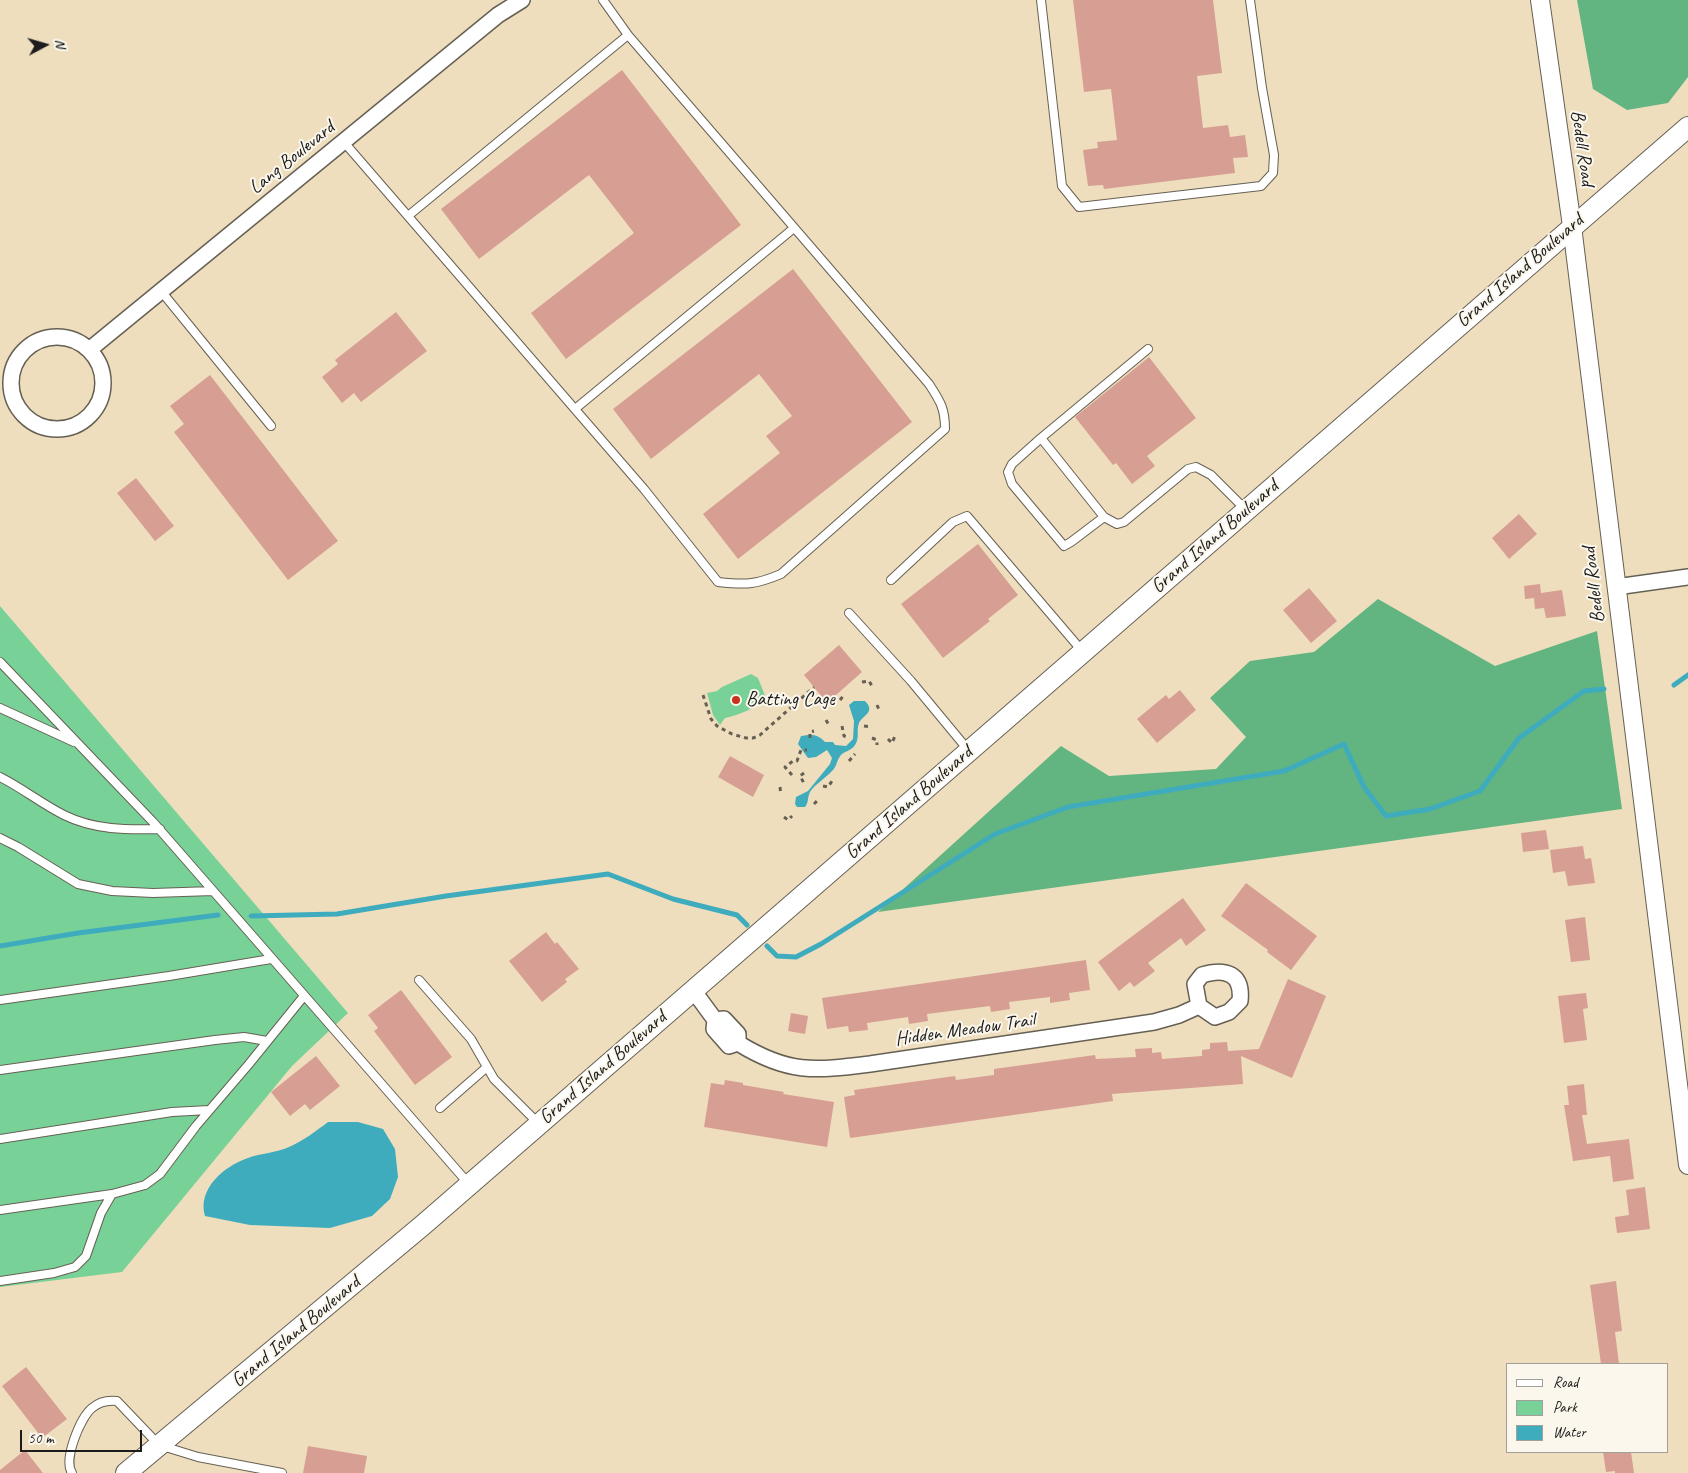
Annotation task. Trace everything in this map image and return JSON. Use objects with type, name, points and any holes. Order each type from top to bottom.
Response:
[{"type":"main road","name":"Grand Island Boulevard","points":[[126,1473],[469,1185],[1688,127]]},
{"type":"street","name":"Lang Boulevard","points":[[90,350],[498,15],[522,0]]},
{"type":"street","name":"Bedell Road","points":[[1540,0],[1572,226],[1688,1165]]},
{"type":"street","points":[[61,336],[76,341],[90,350],[99,364],[103,379],[101,395],[89,416],[74,426],[58,430],[36,425],[23,415],[16,404],[11,389],[13,368],[20,354],[36,341],[61,336]]},
{"type":"street","points":[[1616,587],[1688,577]]},
{"type":"street","name":"Hidden Meadow Trail","points":[[693,990],[716,1020],[714,1029],[729,1046],[738,1043],[757,1055],[792,1067],[808,1069],[827,1069],[1154,1022],[1179,1015],[1199,1006]]},
{"type":"lane","points":[[343,141],[644,489],[718,582],[745,585],[761,582],[781,574],[945,429],[945,415],[929,384],[628,35],[603,0]]},
{"type":"lane","points":[[1042,0],[1062,186],[1079,207],[1261,186],[1274,173],[1274,155],[1262,88],[1250,0]]},
{"type":"lane","points":[[408,216],[628,35]]},
{"type":"lane","points":[[575,409],[794,228]]},
{"type":"lane","points":[[161,291],[271,426]]},
{"type":"lane","points":[[1104,517],[1064,546],[1012,484],[1008,472],[1012,464],[1041,438],[1148,350]]},
{"type":"lane","points":[[1041,438],[1104,517],[1117,524],[1124,522],[1188,469],[1196,467],[1211,475],[1246,510]]},
{"type":"lane","points":[[890,580],[953,522],[967,516],[1083,652]]},
{"type":"lane","points":[[849,613],[911,681],[969,751]]},
{"type":"lane","points":[[0,662],[160,830],[469,1185]]},
{"type":"lane","points":[[0,708],[78,744]]},
{"type":"lane","points":[[0,777],[65,816],[92,825],[119,830],[160,830]]},
{"type":"lane","points":[[0,838],[18,846],[78,884],[112,891],[153,893],[213,891]]},
{"type":"lane","points":[[0,1000],[169,976],[271,959]]},
{"type":"lane","points":[[420,980],[471,1039],[494,1079],[539,1124]]},
{"type":"lane","points":[[0,1210],[112,1194],[145,1185],[160,1174],[196,1126],[304,996]]},
{"type":"lane","points":[[0,1070],[215,1040],[244,1037],[268,1041]]},
{"type":"lane","points":[[440,1108],[487,1067]]},
{"type":"lane","points":[[0,1139],[172,1112],[209,1110]]},
{"type":"lane","points":[[0,1281],[54,1273],[75,1267],[86,1256],[101,1213],[112,1194]]},
{"type":"lane","points":[[72,1473],[69,1457],[83,1419],[91,1409],[108,1400],[117,1401],[159,1446],[198,1457],[282,1473]]},
{"type":"path","points":[[862,682],[869,681],[872,686]]},
{"type":"path","points":[[703,695],[711,719],[717,726],[732,734],[753,738],[760,735],[814,687]]},
{"type":"path","points":[[840,700],[844,695]]},
{"type":"path","points":[[877,705],[880,712]]},
{"type":"path","points":[[826,720],[830,727]]},
{"type":"path","points":[[842,726],[844,736],[846,736]]},
{"type":"path","points":[[864,726],[872,727]]},
{"type":"path","points":[[810,736],[810,731],[814,731]]},
{"type":"path","points":[[888,739],[892,743],[895,736]]},
{"type":"path","points":[[872,738],[876,740],[877,745]]},
{"type":"path","points":[[792,775],[785,767],[793,761],[797,761],[800,751],[807,750]]},
{"type":"path","points":[[849,762],[855,754]]},
{"type":"path","points":[[804,773],[800,776],[805,785]]},
{"type":"path","points":[[824,786],[828,787],[832,781]]},
{"type":"path","points":[[780,787],[781,794]]},
{"type":"path","points":[[814,804],[819,799]]},
{"type":"path","points":[[784,817],[788,820],[792,816]]},
{"type":"green space","points":[[1577,0],[1688,0],[1688,77],[1668,103],[1627,110],[1593,89]]},
{"type":"green space","points":[[1378,599],[1495,666],[1597,631],[1622,809],[878,912],[1061,746],[1109,776],[1216,769],[1246,737],[1210,698],[1250,661],[1314,652]]},
{"type":"green space","points":[[0,606],[348,1013],[292,1066],[122,1272],[0,1287]]},
{"type":"green space","name":"Batting Cage","points":[[751,674],[758,678],[766,698],[747,711],[725,718],[720,725],[713,715],[707,693],[717,691]]},
{"type":"water","points":[[854,701],[865,701],[869,708],[868,713],[859,723],[858,737],[855,745],[840,756],[834,769],[812,789],[805,807],[797,807],[795,804],[796,797],[808,791],[830,764],[832,758],[827,750],[816,757],[808,758],[798,744],[801,736],[814,735],[820,737],[825,742],[846,746],[853,739],[854,721],[849,705]]},
{"type":"water","points":[[328,1122],[358,1122],[383,1129],[395,1149],[398,1177],[390,1199],[372,1216],[330,1228],[250,1225],[205,1216],[205,1197],[214,1180],[222,1173],[248,1158],[279,1151],[294,1145]]},
{"type":"building","points":[[1073,0],[1213,0],[1222,73],[1197,76],[1203,128],[1228,125],[1230,137],[1245,135],[1248,157],[1233,158],[1235,173],[1104,189],[1103,185],[1088,186],[1083,150],[1098,148],[1097,142],[1117,140],[1111,89],[1084,92]]},
{"type":"building","points":[[622,70],[741,225],[566,359],[531,313],[634,233],[589,175],[479,259],[441,209]]},
{"type":"building","points":[[793,269],[912,422],[738,559],[703,514],[780,453],[766,436],[792,416],[759,374],[651,459],[613,409]]},
{"type":"building","points":[[396,312],[427,351],[361,402],[354,393],[342,403],[322,377],[338,364],[335,360]]},
{"type":"building","points":[[1149,357],[1196,418],[1147,456],[1155,466],[1132,484],[1116,463],[1113,465],[1075,417]]},
{"type":"building","points":[[210,375],[338,541],[288,580],[174,432],[184,424],[170,406]]},
{"type":"building","points":[[136,478],[174,526],[155,541],[117,493]]},
{"type":"building","points":[[1519,514],[1537,534],[1509,559],[1492,538]]},
{"type":"building","points":[[978,544],[1018,595],[988,619],[990,621],[943,658],[901,604]]},
{"type":"building","points":[[1540,584],[1541,593],[1562,590],[1566,616],[1546,618],[1544,608],[1535,609],[1534,598],[1525,599],[1524,586]]},
{"type":"building","points":[[1309,588],[1337,621],[1311,643],[1283,610]]},
{"type":"building","points":[[839,645],[862,672],[827,703],[804,675]]},
{"type":"building","points":[[1180,690],[1196,710],[1157,743],[1137,719],[1166,695],[1169,699]]},
{"type":"building","points":[[730,756],[764,775],[753,797],[718,777]]},
{"type":"building","points":[[1546,830],[1549,849],[1523,852],[1521,833]]},
{"type":"building","points":[[1583,846],[1585,859],[1591,858],[1595,883],[1568,886],[1565,871],[1553,873],[1550,850]]},
{"type":"building","points":[[1246,883],[1317,936],[1291,970],[1267,952],[1268,950],[1221,916]]},
{"type":"building","points":[[1183,898],[1206,930],[1186,946],[1181,938],[1148,963],[1155,971],[1134,987],[1130,982],[1119,991],[1098,962]]},
{"type":"building","points":[[1585,917],[1590,960],[1571,962],[1565,920]]},
{"type":"building","points":[[546,932],[555,944],[557,942],[579,969],[565,979],[567,982],[542,1002],[509,961]]},
{"type":"building","points":[[1086,960],[1090,990],[1069,993],[1070,1000],[1050,1003],[1050,997],[1009,1002],[1010,1009],[991,1012],[990,1006],[927,1014],[928,1021],[909,1024],[908,1017],[867,1023],[868,1030],[849,1032],[848,1026],[827,1029],[822,998]]},
{"type":"building","points":[[1288,979],[1326,996],[1292,1078],[1241,1056],[1243,1084],[1112,1094],[1113,1101],[850,1138],[844,1097],[855,1095],[854,1090],[955,1076],[956,1080],[994,1075],[994,1069],[1095,1055],[1096,1059],[1136,1057],[1135,1049],[1152,1048],[1152,1053],[1161,1052],[1162,1059],[1202,1056],[1202,1050],[1210,1049],[1210,1043],[1227,1042],[1228,1051],[1259,1049]]},
{"type":"building","points":[[401,990],[452,1057],[415,1085],[374,1031],[378,1028],[368,1015]]},
{"type":"building","points":[[1586,993],[1588,1008],[1583,1009],[1587,1040],[1564,1043],[1558,996]]},
{"type":"building","points":[[791,1013],[808,1016],[805,1034],[788,1031]]},
{"type":"building","points":[[316,1056],[340,1086],[310,1110],[305,1104],[290,1116],[271,1092]]},
{"type":"building","points":[[725,1080],[784,1092],[783,1094],[834,1102],[827,1147],[704,1127],[711,1083],[724,1085]]},
{"type":"building","points":[[1584,1084],[1587,1115],[1582,1115],[1587,1144],[1629,1139],[1634,1179],[1613,1182],[1610,1156],[1573,1161],[1564,1105],[1569,1105],[1567,1086]]},
{"type":"building","points":[[1645,1187],[1650,1229],[1617,1233],[1615,1217],[1629,1215],[1626,1190]]},
{"type":"building","points":[[1616,1281],[1622,1331],[1615,1332],[1619,1363],[1601,1363],[1590,1285]]},
{"type":"building","points":[[26,1367],[67,1419],[42,1438],[2,1386]]},
{"type":"building","points":[[308,1446],[367,1456],[364,1473],[303,1473]]},
{"type":"building","points":[[25,1450],[43,1473],[0,1473],[0,1470]]},
{"type":"building","points":[[1603,1453],[1631,1453],[1634,1473],[1606,1472]]},
{"type":"waterway","points":[[1674,685],[1688,675]]},
{"type":"waterway","points":[[767,946],[777,956],[796,957],[821,944],[995,834],[1068,807],[1284,771],[1344,744],[1364,787],[1386,816],[1430,809],[1480,791],[1519,738],[1584,691],[1604,689]]},
{"type":"waterway","points":[[251,916],[337,914],[446,896],[608,874],[673,899],[737,915],[747,925]]},
{"type":"waterway","points":[[0,946],[78,933],[218,915]]},
{"type":"place","name":"Batting Cage","points":[[736,700]]}]
